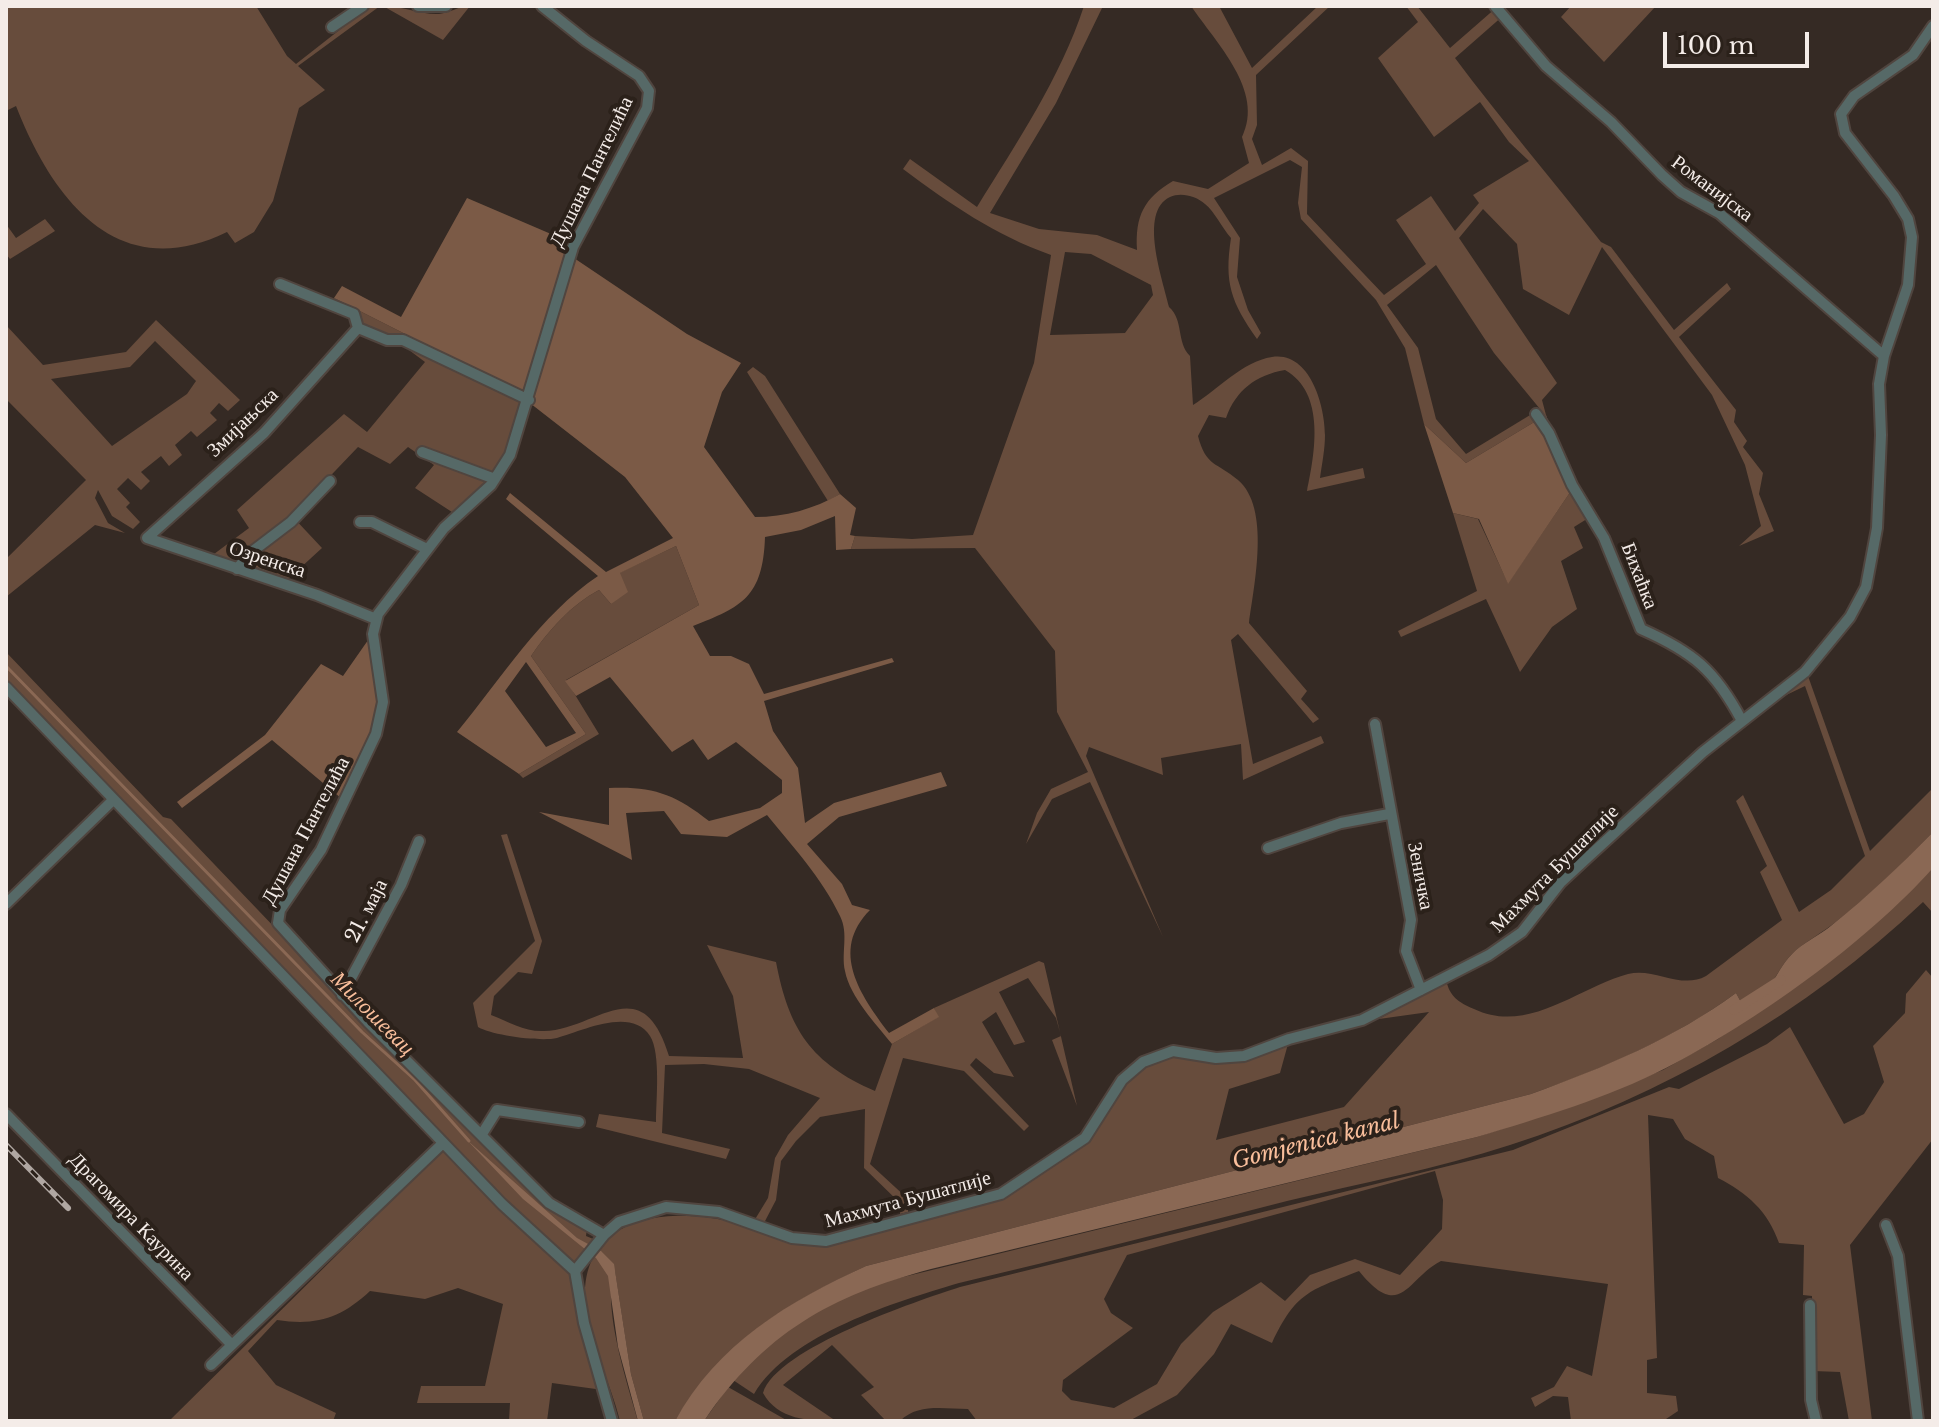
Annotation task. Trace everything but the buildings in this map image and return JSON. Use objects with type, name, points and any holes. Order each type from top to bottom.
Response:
[{"type":"street","points":[[332,27],[363,6]]},
{"type":"street","points":[[418,6],[429,9],[446,6]]},
{"type":"street","name":"Душана Пантелића","points":[[542,6],[586,41],[639,76],[649,91],[639,125],[573,247],[510,455],[495,479],[427,549],[376,619],[373,634],[383,702],[376,734],[321,850],[278,916],[282,931],[342,995],[549,1203],[601,1238]]},
{"type":"street","name":"Романијска","points":[[1495,6],[1546,66],[1611,122],[1671,183],[1719,213],[1884,356]]},
{"type":"street","name":"Махмута Бушатлије","points":[[578,1266],[619,1222],[644,1212],[694,1207],[755,1223],[792,1238],[826,1241],[988,1198],[1015,1186],[1085,1138],[1122,1080],[1151,1058],[1184,1051],[1216,1058],[1244,1056],[1289,1039],[1362,1020],[1510,943],[1561,882],[1742,721],[1805,672],[1850,617],[1866,587],[1877,528],[1881,435],[1879,384],[1884,356],[1908,285],[1912,237],[1908,219],[1894,196],[1845,133],[1841,114],[1854,96],[1913,55],[1933,26]]},
{"type":"street","points":[[280,284],[354,314],[358,328],[387,340],[403,340],[529,400]]},
{"type":"street","name":"Змијањска","points":[[147,538],[264,433],[358,328]]},
{"type":"street","name":"Бихаћка","points":[[1536,414],[1549,433],[1572,485],[1604,538],[1641,629],[1688,652],[1709,669],[1742,721]]},
{"type":"street","points":[[422,452],[495,479]]},
{"type":"street","points":[[237,569],[249,554],[291,522],[330,481]]},
{"type":"street","points":[[360,522],[372,522],[427,549]]},
{"type":"street","name":"Озренска","points":[[147,538],[317,595],[376,619]]},
{"type":"street","points":[[6,687],[443,1143],[548,1249],[578,1266],[584,1323],[612,1421]]},
{"type":"street","name":"Зеничка","points":[[1375,724],[1389,814],[1411,920],[1406,951],[1421,990]]},
{"type":"street","points":[[6,904],[112,801]]},
{"type":"street","points":[[1268,848],[1341,823],[1389,814]]},
{"type":"street","name":"21. маја","points":[[342,995],[401,885],[419,841]]},
{"type":"street","points":[[482,1134],[497,1110],[579,1122]]},
{"type":"street","name":"Драгомира Каурина","points":[[6,1114],[231,1344]]},
{"type":"street","points":[[211,1365],[443,1143]]},
{"type":"street","points":[[1886,1225],[1898,1256],[1918,1421]]},
{"type":"street","points":[[1810,1305],[1811,1400],[1816,1421]]},
{"type":"shaded area","points":[[6,6],[256,6],[287,56],[296,64],[370,6],[380,6],[298,66],[325,90],[299,108],[273,201],[254,232],[235,243],[227,232],[188,246],[153,248],[121,240],[94,224],[70,201],[49,172],[16,106],[6,111]]},
{"type":"shaded area","points":[[383,6],[439,14],[470,6],[443,40]]},
{"type":"shaded area","points":[[1084,6],[1103,6],[1056,103],[990,213],[1039,229],[1097,235],[1137,250],[1143,209],[1163,187],[1173,181],[1208,189],[1249,163],[1242,137],[1247,120],[1243,85],[1191,6],[1219,6],[1252,68],[1318,6],[1330,6],[1256,75],[1257,125],[1252,139],[1262,165],[1291,148],[1308,161],[1307,214],[1384,295],[1426,264],[1396,220],[1431,196],[1455,231],[1479,203],[1473,195],[1529,161],[1509,142],[1480,102],[1434,137],[1378,58],[1418,22],[1406,6],[1417,6],[1450,48],[1497,7],[1504,15],[1455,58],[1601,242],[1611,247],[1674,330],[1727,283],[1731,289],[1679,337],[1736,410],[1734,422],[1747,441],[1743,447],[1763,473],[1759,494],[1774,531],[1739,546],[1761,526],[1745,465],[1712,395],[1602,247],[1569,315],[1523,289],[1517,244],[1483,209],[1459,238],[1557,383],[1542,400],[1546,415],[1466,463],[1424,424],[1405,348],[1376,300],[1301,219],[1298,203],[1302,167],[1290,160],[1214,198],[1240,238],[1237,277],[1248,310],[1261,333],[1257,339],[1232,292],[1228,268],[1231,238],[1201,201],[1184,195],[1170,197],[1161,205],[1156,217],[1155,248],[1169,307],[1177,318],[1183,344],[1190,356],[1193,405],[1251,364],[1272,357],[1285,357],[1305,371],[1318,396],[1325,435],[1320,478],[1363,468],[1365,478],[1307,491],[1313,459],[1312,408],[1298,380],[1285,370],[1248,385],[1235,399],[1226,418],[1209,415],[1198,436],[1209,459],[1238,480],[1248,493],[1254,509],[1258,548],[1249,623],[1307,691],[1301,699],[1319,719],[1313,723],[1238,634],[1231,640],[1253,764],[1321,736],[1324,743],[1243,780],[1241,744],[1161,758],[1163,775],[1089,747],[1086,756],[1163,937],[1090,782],[1052,799],[1026,844],[1037,813],[1051,789],[1088,772],[1057,712],[1055,651],[975,548],[851,549],[855,536],[912,539],[973,535],[1034,363],[1051,255],[974,218],[903,169],[910,159],[977,207],[1036,110]],"holes":[[[1065,252],[1091,254],[1151,285],[1153,295],[1125,333],[1050,335]],[[1436,265],[1494,353],[1540,409],[1466,454],[1436,419],[1418,348],[1387,305]]]},
{"type":"shaded area","points":[[1571,6],[1656,6],[1604,62],[1561,17]]},
{"type":"shaded area","points":[[467,198],[572,243],[568,254],[687,334],[741,363],[722,392],[704,447],[755,517],[799,511],[840,494],[856,508],[850,535],[855,536],[851,549],[836,550],[835,516],[801,530],[765,537],[760,574],[747,597],[725,613],[693,626],[710,656],[731,656],[749,664],[764,694],[892,658],[894,662],[764,701],[773,731],[798,768],[805,823],[834,803],[941,772],[947,786],[839,817],[807,844],[842,884],[852,905],[870,910],[858,926],[852,941],[851,957],[860,989],[889,1033],[934,1008],[939,1017],[892,1044],[852,991],[844,964],[843,923],[833,902],[767,815],[727,837],[681,834],[664,811],[626,813],[632,860],[539,812],[609,825],[609,788],[624,788],[651,790],[674,798],[709,821],[760,808],[782,793],[782,780],[736,742],[708,760],[693,739],[672,752],[610,677],[576,696],[565,681],[699,605],[676,546],[620,573],[628,592],[611,604],[599,590],[579,603],[553,628],[531,656],[586,734],[519,774],[457,732],[522,649],[558,609],[598,576],[506,499],[510,493],[606,572],[673,538],[625,477],[508,386],[334,298],[342,286],[401,317]],"holes":[[[526,662],[576,733],[546,747],[505,691]]]},
{"type":"shaded area","points":[[45,219],[55,231],[10,259],[6,254],[6,224],[16,238]]},
{"type":"shaded area","points":[[334,298],[508,386],[526,399],[522,422],[495,479],[455,514],[415,488],[434,465],[408,447],[390,464],[358,447],[292,516],[322,548],[286,581],[210,557],[249,528],[237,510],[344,414],[367,432],[425,362],[401,344],[328,307]]},
{"type":"shaded area","points":[[156,320],[240,400],[228,411],[219,403],[210,413],[217,420],[197,437],[191,431],[175,445],[182,455],[169,466],[161,456],[141,472],[150,481],[141,490],[128,478],[117,489],[130,503],[126,507],[140,522],[133,529],[112,516],[98,490],[95,498],[108,523],[125,533],[95,525],[6,597],[6,559],[86,480],[6,399],[6,325],[43,365],[126,352]],"holes":[[[155,341],[196,381],[187,394],[112,446],[51,379],[130,367]]]},
{"type":"shaded area","points":[[753,367],[765,376],[840,494],[828,501],[747,372]]},
{"type":"shaded area","points":[[1546,415],[1573,488],[1508,584],[1479,519],[1453,513],[1424,424],[1466,463]]},
{"type":"shaded area","points":[[1573,488],[1590,517],[1574,527],[1583,548],[1561,561],[1577,609],[1552,627],[1520,672],[1486,599],[1401,637],[1398,631],[1477,591],[1453,513],[1478,519],[1508,583]]},
{"type":"shaded area","points":[[676,546],[699,605],[566,680],[599,734],[523,778],[519,774],[586,734],[531,656],[553,628],[579,603],[599,590],[611,604],[619,573]]},
{"type":"shaded area","points":[[373,633],[379,692],[376,730],[342,799],[272,740],[182,808],[177,802],[265,735],[321,664],[343,676]]},
{"type":"shaded area","points":[[6,652],[388,1046],[555,1211],[587,1228],[586,1236],[598,1241],[578,1264],[567,1263],[503,1202],[6,685]]},
{"type":"shaded area","points":[[1808,676],[1870,851],[1933,788],[1933,832],[1863,900],[1792,954],[1761,995],[1742,1004],[1736,993],[1688,1025],[1638,1051],[1531,1094],[866,1266],[809,1295],[758,1328],[713,1369],[675,1421],[644,1421],[631,1374],[615,1271],[611,1304],[613,1324],[638,1421],[620,1421],[594,1344],[585,1298],[588,1270],[599,1248],[615,1233],[636,1223],[660,1217],[711,1218],[795,1243],[830,1245],[996,1200],[1065,1159],[1087,1141],[1117,1092],[1132,1074],[1162,1058],[1178,1056],[1207,1061],[1288,1044],[1280,1073],[1229,1089],[1216,1140],[1344,1107],[1429,1012],[1379,1019],[1446,980],[1452,995],[1463,1004],[1494,1015],[1514,1016],[1553,1006],[1628,974],[1648,973],[1687,981],[1706,976],[1782,920],[1760,872],[1767,866],[1736,801],[1743,795],[1799,912],[1831,890],[1865,856],[1805,686],[1778,699]]},
{"type":"shaded area","points":[[1933,832],[1933,868],[1875,925],[1771,1005],[1700,1050],[1644,1079],[1573,1107],[1477,1137],[931,1269],[861,1292],[802,1322],[776,1341],[727,1390],[704,1421],[675,1421],[712,1369],[757,1328],[810,1294],[866,1266],[1531,1094],[1638,1051],[1736,993],[1742,1004],[1753,1000],[1767,990],[1796,950],[1858,903]]},
{"type":"shaded area","points":[[507,834],[542,941],[532,974],[518,972],[494,996],[491,1015],[524,1028],[544,1031],[563,1028],[616,1010],[631,1009],[645,1014],[658,1029],[669,1056],[743,1058],[733,996],[707,945],[776,962],[788,1007],[806,1042],[834,1069],[875,1091],[892,1044],[938,1017],[934,1008],[1039,961],[1044,963],[1060,1033],[1056,1018],[1028,978],[999,992],[1025,1042],[1014,1045],[996,1012],[982,1022],[1014,1077],[994,1073],[976,1058],[970,1065],[1029,1126],[1024,1131],[964,1071],[903,1058],[870,1164],[908,1199],[908,1212],[900,1214],[901,1204],[864,1168],[865,1109],[820,1117],[796,1141],[781,1161],[776,1200],[764,1223],[754,1221],[768,1198],[775,1158],[788,1135],[820,1098],[749,1069],[704,1064],[665,1065],[662,1133],[730,1149],[726,1159],[596,1127],[599,1114],[656,1122],[656,1054],[650,1036],[641,1027],[618,1022],[557,1038],[539,1039],[504,1035],[478,1027],[473,1003],[535,941],[501,835]]},
{"type":"shaded area","points":[[1933,868],[1933,913],[1923,902],[1831,980],[1781,1015],[1730,1047],[1623,1102],[1567,1125],[1455,1161],[933,1291],[846,1323],[818,1338],[792,1354],[754,1394],[733,1380],[766,1346],[804,1319],[847,1297],[891,1280],[1477,1137],[1579,1103],[1663,1070],[1718,1039],[1832,958]]},
{"type":"shaded area","points":[[1926,970],[1933,978],[1933,1139],[1850,1245],[1872,1421],[1849,1421],[1840,1372],[1813,1371],[1812,1296],[1803,1295],[1804,1245],[1779,1243],[1763,1212],[1738,1190],[1718,1178],[1714,1156],[1685,1139],[1673,1119],[1648,1115],[1657,1358],[1647,1360],[1647,1393],[1676,1396],[1678,1411],[1663,1421],[1571,1421],[1568,1397],[1553,1396],[1535,1407],[1531,1398],[1554,1387],[1567,1366],[1592,1376],[1608,1284],[1441,1261],[1403,1292],[1394,1295],[1385,1294],[1373,1286],[1359,1271],[1316,1289],[1297,1303],[1272,1343],[1231,1324],[1214,1354],[1177,1395],[1129,1421],[977,1421],[968,1409],[941,1408],[923,1409],[900,1421],[886,1421],[861,1395],[874,1387],[832,1345],[783,1385],[836,1421],[786,1414],[769,1402],[763,1393],[774,1376],[820,1343],[913,1303],[960,1287],[1513,1150],[1669,1087],[1679,1089],[1767,1044],[1790,1027],[1844,1124],[1864,1114],[1884,1082],[1873,1046],[1905,1013],[1906,994]],"holes":[[[1435,1171],[1443,1200],[1442,1229],[1400,1275],[1355,1259],[1310,1275],[1285,1301],[1261,1282],[1213,1312],[1181,1344],[1157,1384],[1114,1408],[1071,1400],[1062,1391],[1063,1380],[1133,1328],[1111,1313],[1104,1299],[1127,1255]]]},
{"type":"shaded area","points":[[1061,1036],[1077,1106],[1052,1040]]},
{"type":"shaded area","points":[[467,1140],[577,1238],[601,1251],[614,1264],[631,1374],[644,1421],[638,1421],[618,1347],[608,1276],[596,1258],[523,1199]]},
{"type":"shaded area","points":[[444,1149],[573,1276],[603,1390],[552,1383],[547,1421],[509,1421],[510,1403],[417,1403],[421,1386],[485,1386],[503,1304],[458,1288],[425,1299],[370,1291],[349,1308],[328,1318],[304,1322],[277,1320],[248,1351],[276,1385],[336,1413],[333,1421],[169,1421]]},
{"type":"shaded area","points":[[728,1387],[788,1421],[704,1421]]},
{"type":"waterway","name":"Милошевац","points":[[6,666],[362,1032],[415,1080],[469,1141]]},
{"type":"waterway","name":"Gomjenica kanal","points":[[1734,1010],[1781,980]]},
{"type":"railway","points":[[6,1145],[68,1208]]}]
